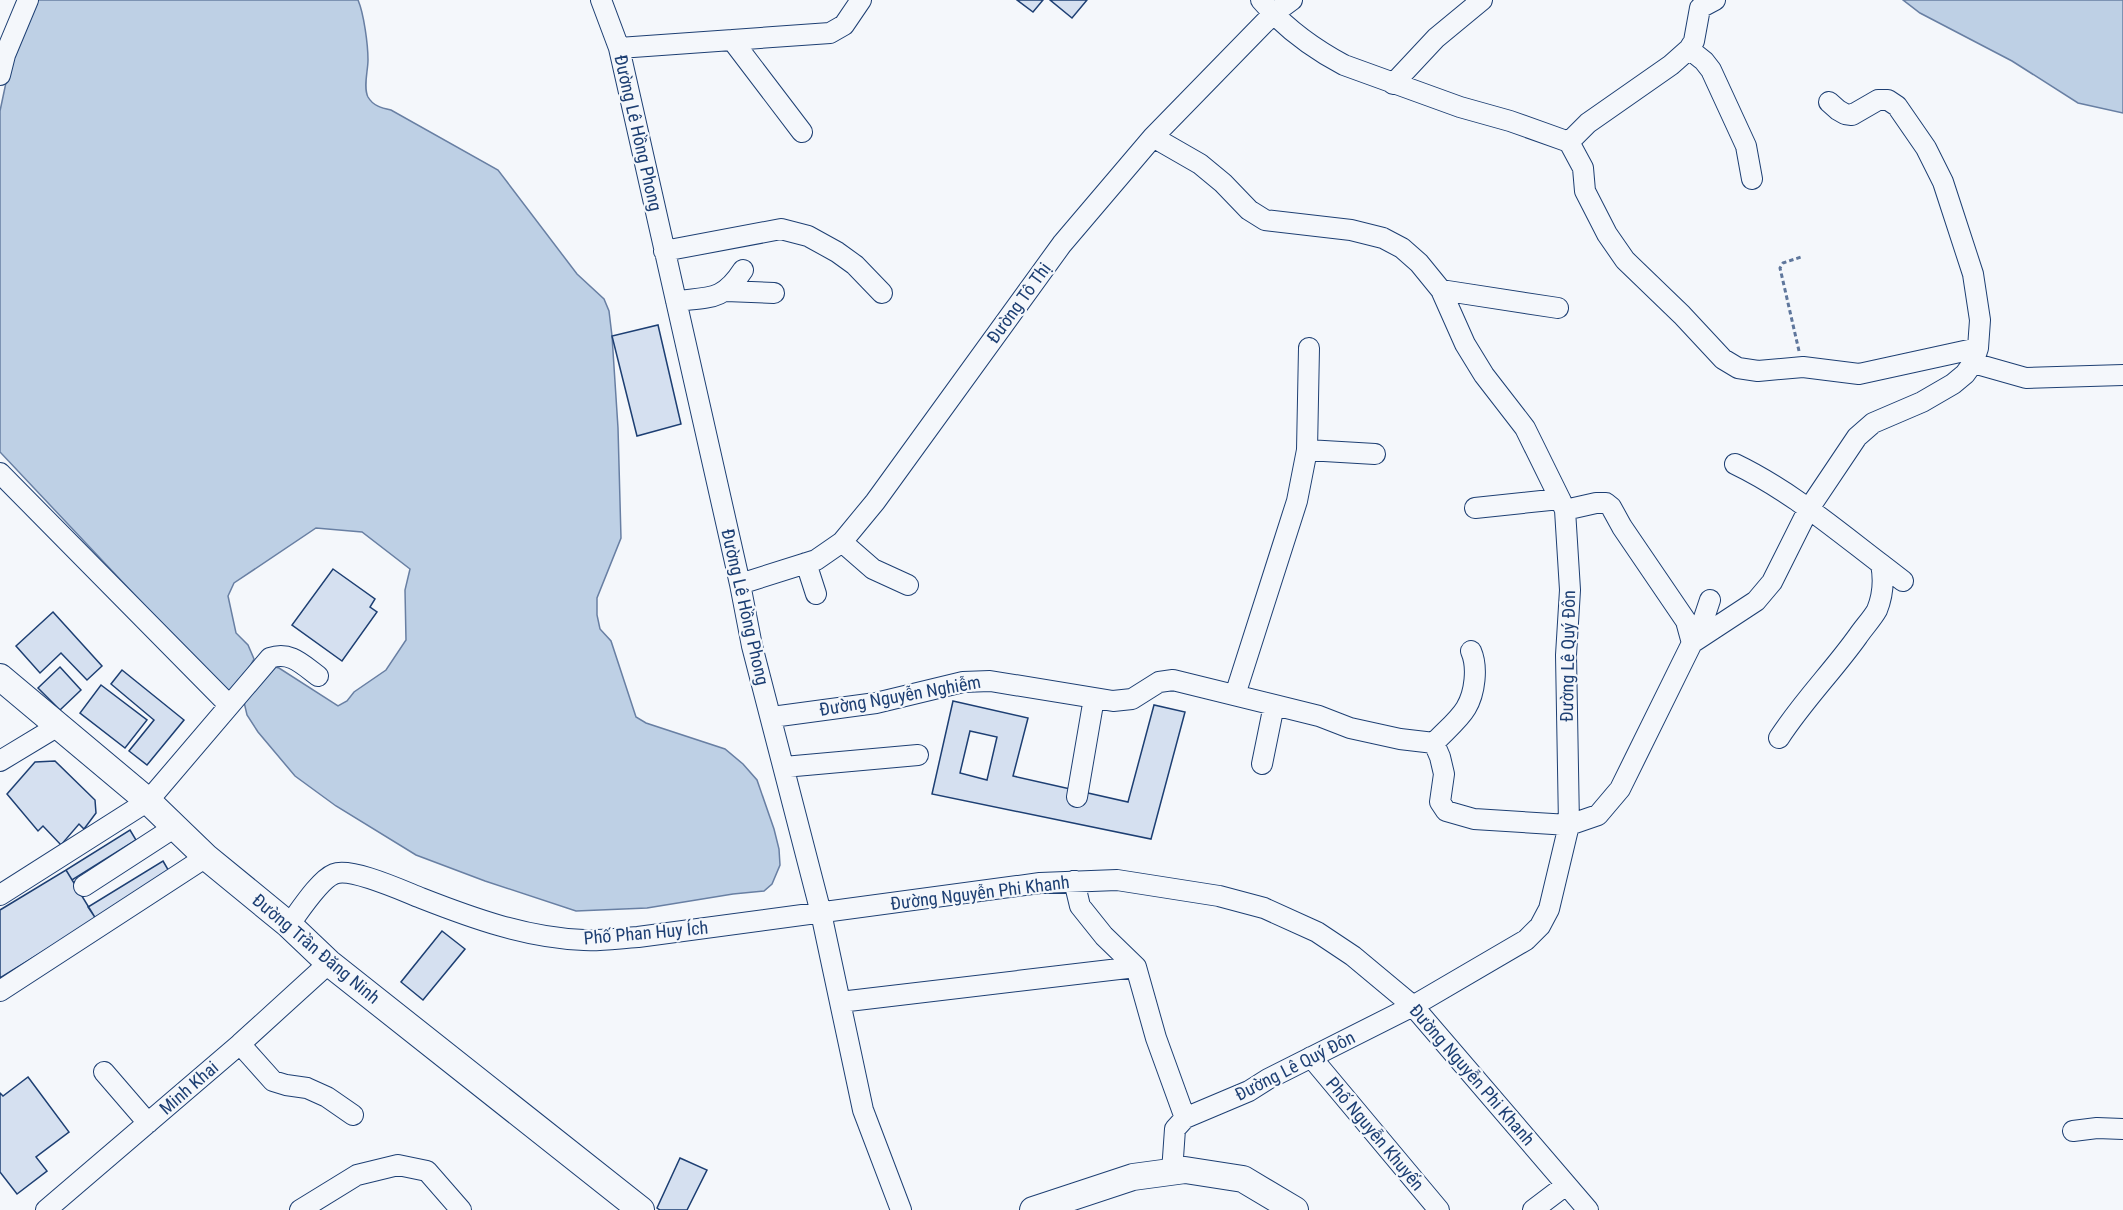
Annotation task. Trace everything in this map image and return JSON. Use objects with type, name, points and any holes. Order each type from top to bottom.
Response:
[{"type":"main road","name":"Đường Trần Đăng Ninh","points":[[0,677],[148,801],[206,857],[289,925],[329,963],[641,1210]]},
{"type":"main road","points":[[1033,1210],[1133,1177],[1185,1170],[1243,1179],[1295,1210]]},
{"type":"street","points":[[0,75],[5,55],[28,0]]},
{"type":"street","name":"Đường Lê Hồng Phong","points":[[601,0],[619,48],[752,646],[821,913],[863,1110],[901,1210]]},
{"type":"street","points":[[619,48],[830,33],[844,25],[861,0]]},
{"type":"street","name":"Đường Tô Thị","points":[[740,584],[816,560],[842,542],[875,502],[1062,244],[1267,7],[1292,0]]},
{"type":"street","points":[[1393,84],[1436,38],[1482,0]]},
{"type":"street","points":[[1569,142],[1588,123],[1671,65],[1689,49],[1694,41],[1704,3]]},
{"type":"street","points":[[1267,7],[1326,55],[1344,65],[1393,84],[1569,142],[1583,168],[1585,191],[1607,234],[1625,260],[1724,359],[1738,368],[1758,372],[1803,367],[1859,374],[1975,355],[2026,378],[2123,375]]},
{"type":"street","points":[[732,40],[802,132]]},
{"type":"street","points":[[1689,49],[1711,70],[1746,146],[1752,179]]},
{"type":"street","points":[[1695,641],[1756,601],[1772,582],[1808,510],[1864,429],[1922,402],[1953,384],[1965,374],[1975,355],[1980,320],[1973,274],[1943,182],[1926,148],[1896,106],[1888,100],[1878,100],[1852,115],[1845,114],[1829,102]]},
{"type":"street","name":"Đường Lê Quý Đôn","points":[[1153,137],[1200,164],[1223,183],[1249,210],[1265,220],[1351,230],[1383,238],[1402,248],[1419,263],[1441,290],[1465,344],[1484,375],[1525,428],[1562,505],[1570,590],[1566,655],[1569,825],[1549,909],[1540,926],[1526,940],[1413,1006],[1249,1091],[1185,1118]]},
{"type":"street","points":[[664,250],[781,229],[808,236],[837,252],[855,265],[882,293]]},
{"type":"street","points":[[676,301],[718,295],[726,291],[743,270]]},
{"type":"street","points":[[1441,290],[1558,308]]},
{"type":"street","points":[[726,291],[774,293]]},
{"type":"street","points":[[1235,695],[1297,501],[1307,450],[1309,348]]},
{"type":"street","points":[[1307,450],[1375,453]]},
{"type":"street","points":[[1735,464],[1766,479],[1787,493],[1903,581]]},
{"type":"street","points":[[0,473],[229,705]]},
{"type":"street","points":[[1476,508],[1596,503],[1611,507],[1686,621],[1695,641]]},
{"type":"street","points":[[842,542],[873,569],[908,585]]},
{"type":"street","points":[[806,563],[816,594]]},
{"type":"street","points":[[1779,738],[1809,695],[1836,667],[1876,611],[1882,591],[1881,564]]},
{"type":"street","points":[[1471,651],[1474,658],[1473,688],[1466,708],[1434,743],[1444,774],[1440,802],[1446,811],[1474,819],[1569,825],[1598,815],[1620,789],[1695,641],[1710,600]]},
{"type":"street","points":[[0,895],[148,801],[270,658],[280,654],[297,660],[318,676]]},
{"type":"street","name":"Đường Nguyễn Nghiễm","points":[[772,717],[876,703],[963,682],[990,681],[1113,701],[1132,699],[1159,682],[1173,680],[1319,716],[1350,728],[1400,739],[1434,743]]},
{"type":"street","points":[[1077,797],[1094,698]]},
{"type":"street","points":[[1262,764],[1274,705]]},
{"type":"street","points":[[0,761],[58,726]]},
{"type":"street","points":[[784,767],[918,755]]},
{"type":"street","points":[[84,886],[175,827]]},
{"type":"street","points":[[0,991],[206,857]]},
{"type":"street","name":"Phố Phan Huy Ích","points":[[289,925],[324,881],[334,874],[346,872],[380,882],[476,920],[538,934],[584,940],[638,937],[821,913]]},
{"type":"street","name":"Đường Nguyễn Phi Khanh","points":[[821,913],[1040,883],[1117,880],[1219,896],[1264,908],[1317,932],[1353,956],[1413,1006],[1588,1210]]},
{"type":"street","points":[[1074,881],[1080,906],[1104,936],[1136,967],[1156,1038],[1185,1118],[1175,1129],[1172,1172]]},
{"type":"street","name":"Minh Khai","points":[[46,1210],[240,1044],[329,963]]},
{"type":"street","points":[[840,1002],[1136,967]]},
{"type":"street","points":[[240,1044],[273,1081],[307,1088],[327,1097],[353,1115]]},
{"type":"street","name":"Phố Nguyễn Khuyến","points":[[1311,1057],[1439,1210]]},
{"type":"street","points":[[104,1072],[148,1123]]},
{"type":"street","points":[[2073,1131],[2097,1128],[2123,1129]]},
{"type":"street","points":[[300,1210],[357,1175],[398,1165],[427,1171],[461,1210]]},
{"type":"street","points":[[1533,1210],[1566,1185]]},
{"type":"path","points":[[1801,257],[1783,262],[1780,268],[1803,367]]},
{"type":"water","points":[[33,0],[358,0],[366,38],[368,60],[366,89],[370,100],[375,105],[391,110],[498,170],[577,274],[604,299],[609,311],[612,336],[618,428],[621,538],[597,598],[600,629],[611,641],[636,717],[646,723],[725,749],[757,780],[779,849],[780,865],[772,884],[764,891],[647,908],[576,911],[416,855],[336,806],[295,776],[258,732],[247,715],[244,702],[275,667],[338,706],[386,670],[406,640],[405,590],[410,569],[362,532],[316,528],[234,583],[228,596],[236,633],[248,645],[254,659],[238,687],[227,697],[165,627],[0,452],[0,111],[8,73]]},
{"type":"water","points":[[1903,0],[2123,0],[2123,113],[2078,103],[2012,61],[1920,13]]},
{"type":"building","points":[[1017,0],[1043,0],[1033,12]]},
{"type":"building","points":[[1050,0],[1087,0],[1072,18]]},
{"type":"building","points":[[658,325],[681,424],[637,436],[612,336]]},
{"type":"building","points":[[333,569],[375,599],[370,607],[377,612],[342,661],[292,625]]},
{"type":"building","points":[[53,612],[102,666],[87,680],[61,653],[40,673],[16,646]]},
{"type":"building","points":[[60,667],[81,690],[60,710],[38,688]]},
{"type":"building","points":[[122,670],[184,720],[147,765],[129,751],[154,720],[111,684]]},
{"type":"building","points":[[101,685],[147,720],[125,748],[80,713]]},
{"type":"building","points":[[953,701],[1028,718],[1013,776],[1128,802],[1154,705],[1185,712],[1151,839],[932,794]],"holes":[[[970,731],[997,737],[987,780],[960,773]]]},
{"type":"building","points":[[55,761],[95,800],[96,813],[84,829],[79,824],[61,845],[43,826],[38,831],[7,794],[35,762]]},
{"type":"building","points":[[130,830],[136,840],[72,880],[66,870]]},
{"type":"building","points":[[163,861],[170,873],[96,919],[88,907]]},
{"type":"building","points":[[66,870],[96,919],[0,978],[0,910]]},
{"type":"building","points":[[442,931],[465,949],[423,1000],[401,982]]},
{"type":"building","points":[[28,1077],[69,1132],[36,1157],[47,1171],[17,1194],[0,1172],[0,1093],[3,1096]]},
{"type":"building","points":[[680,1158],[707,1170],[687,1210],[660,1210],[657,1208]]}]
